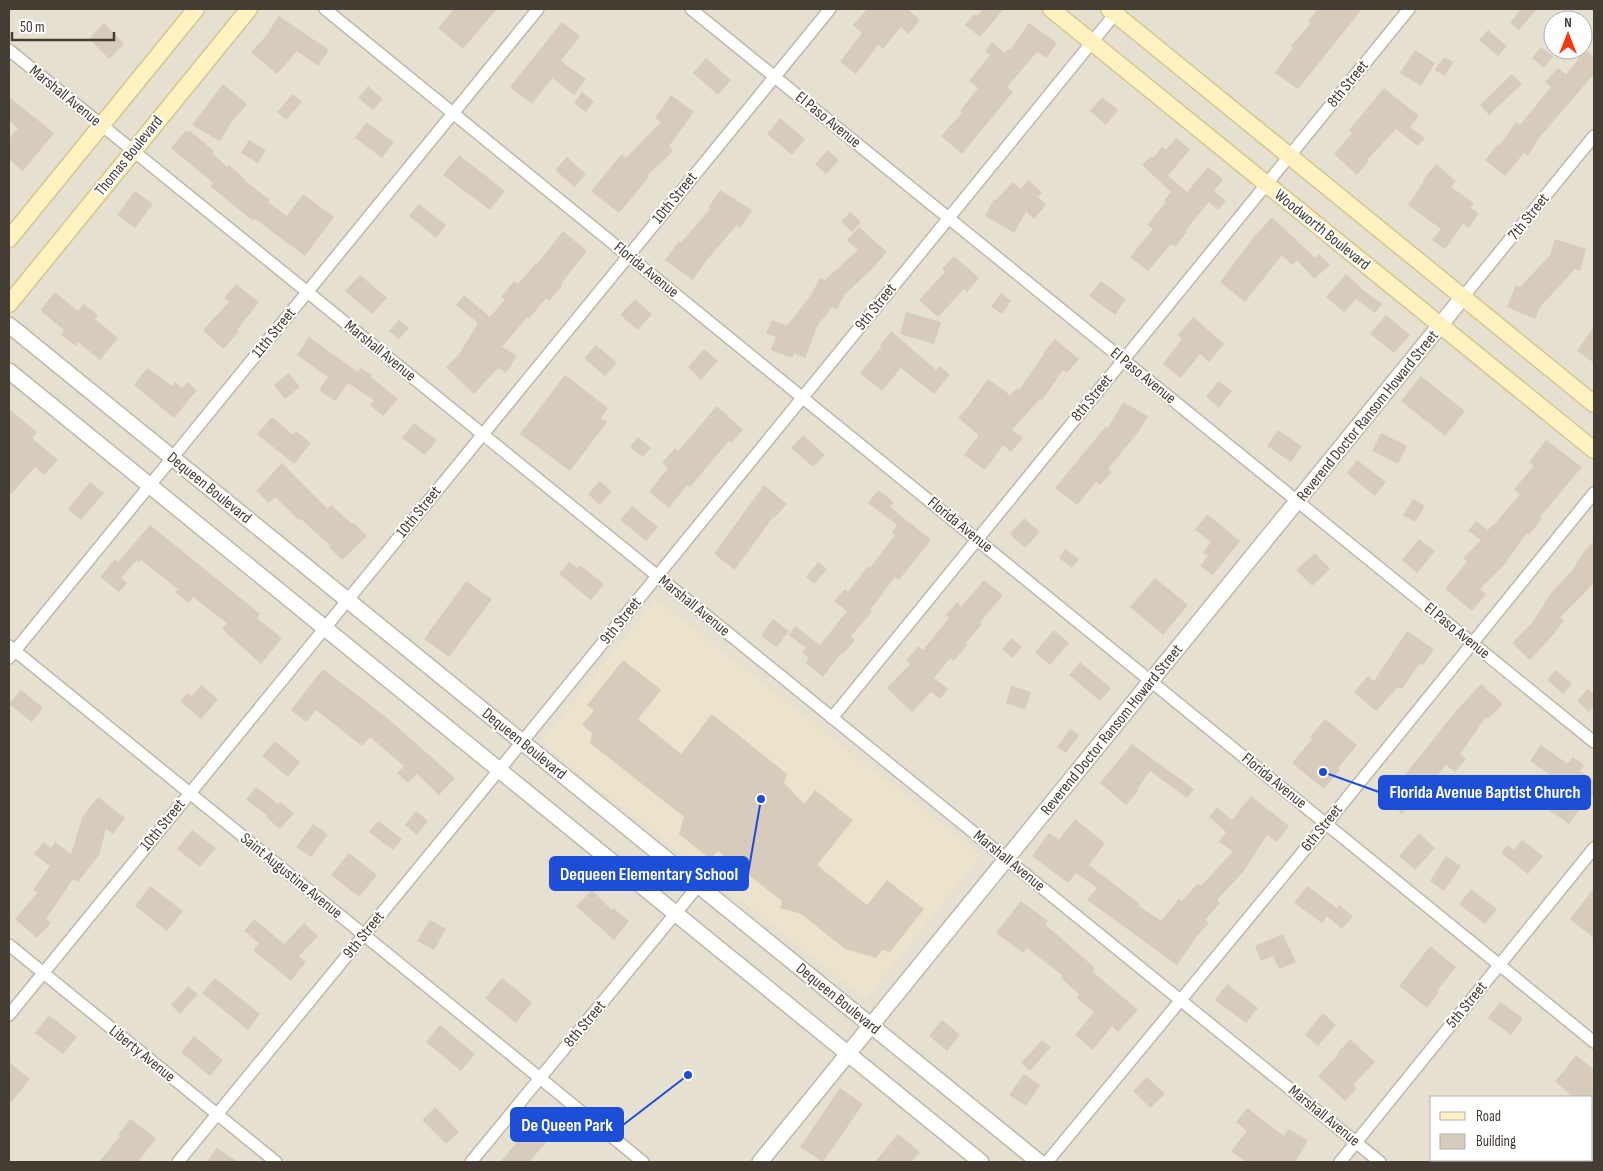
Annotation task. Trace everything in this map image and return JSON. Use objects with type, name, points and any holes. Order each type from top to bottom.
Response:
[{"type":"main road","points":[[9,239],[196,9]]},
{"type":"main road","name":"Thomas Boulevard","points":[[9,304],[248,9]]},
{"type":"main road","name":"Woodworth Boulevard","points":[[1051,9],[1594,450]]},
{"type":"main road","points":[[1114,10],[1289,156],[1594,404]]},
{"type":"street","name":"Florida Avenue","points":[[326,9],[1594,1042]]},
{"type":"street","name":"11th Street","points":[[11,651],[172,458],[538,9]]},
{"type":"street","name":"El Paso Avenue","points":[[691,9],[1594,742]]},
{"type":"street","name":"10th Street","points":[[9,1015],[830,9]]},
{"type":"street","name":"8th Street","points":[[832,718],[1409,9]]},
{"type":"street","name":"9th Street","points":[[178,1162],[1092,42],[1114,10]]},
{"type":"street","name":"Marshall Avenue","points":[[9,50],[1380,1162]]},
{"type":"street","name":"7th Street","points":[[1463,297],[1594,136]]},
{"type":"street","name":"Reverend Doctor Ransom Howard Street","points":[[760,1162],[1463,297]]},
{"type":"street","name":"Dequeen Boulevard","points":[[9,325],[1039,1162]]},
{"type":"street","points":[[9,371],[981,1162]]},
{"type":"street","name":"6th Street","points":[[1047,1162],[1326,824],[1594,492]]},
{"type":"street","name":"Saint Augustine Avenue","points":[[11,651],[643,1162]]},
{"type":"street","name":"5th Street","points":[[1340,1162],[1594,848]]},
{"type":"street","name":"8th Street","points":[[471,1162],[698,886]]},
{"type":"street","name":"Liberty Avenue","points":[[9,945],[276,1162]]},
{"type":"shaded area","points":[[9,9],[1594,9],[1594,1162],[9,1162]]},
{"type":"shaded area","points":[[656,599],[981,855],[866,999],[541,743]]},
{"type":"building","points":[[454,9],[497,9],[463,49],[438,28]]},
{"type":"building","points":[[867,9],[907,9],[920,20],[908,34],[901,27],[883,49],[878,45],[856,74],[840,62],[862,33],[853,25]]},
{"type":"building","points":[[983,9],[1004,9],[980,37],[965,25],[974,14],[977,16]]},
{"type":"building","points":[[1318,9],[1362,9],[1298,89],[1275,73],[1293,48],[1291,46],[1311,23],[1308,21]]},
{"type":"building","points":[[1521,9],[1537,9],[1519,30],[1510,23]]},
{"type":"building","points":[[279,16],[329,50],[318,66],[297,51],[277,74],[251,52],[264,38]]},
{"type":"building","points":[[562,22],[580,36],[561,61],[586,79],[574,95],[552,78],[532,104],[510,87]]},
{"type":"building","points":[[104,23],[124,44],[109,59],[89,39]]},
{"type":"building","points":[[1029,23],[1057,43],[1046,58],[1037,52],[1007,87],[1013,92],[962,154],[941,136],[962,113],[960,111],[978,88],[969,81],[990,55],[985,51],[992,42],[1005,53],[1008,49],[1010,50]]},
{"type":"building","points":[[1488,30],[1507,46],[1498,56],[1479,40]]},
{"type":"building","points":[[1541,47],[1543,48],[1543,60],[1550,60],[1544,68],[1532,58]]},
{"type":"building","points":[[1415,50],[1435,63],[1421,86],[1400,73]]},
{"type":"building","points":[[1444,57],[1453,62],[1445,76],[1435,70]]},
{"type":"building","points":[[1594,57],[1594,74],[1539,138],[1528,156],[1524,153],[1505,176],[1485,160],[1499,143],[1500,145],[1516,122],[1520,125],[1551,87],[1545,82],[1558,68],[1566,75],[1577,60],[1593,60]]},
{"type":"building","points":[[706,58],[731,80],[718,95],[693,73]]},
{"type":"building","points":[[1512,74],[1522,84],[1489,115],[1480,105]]},
{"type":"building","points":[[223,84],[247,104],[231,123],[220,141],[192,125]]},
{"type":"building","points":[[368,86],[383,99],[373,110],[358,98]]},
{"type":"building","points":[[1384,88],[1419,116],[1410,127],[1425,138],[1418,146],[1396,129],[1367,160],[1369,161],[1357,175],[1334,154],[1352,133],[1349,130]]},
{"type":"building","points":[[582,92],[594,101],[586,112],[574,103]]},
{"type":"building","points":[[293,94],[302,102],[286,120],[277,112]]},
{"type":"building","points":[[671,95],[694,112],[669,146],[673,151],[647,176],[649,177],[619,213],[591,191],[622,154],[626,158],[661,122],[655,118]]},
{"type":"building","points":[[9,97],[54,133],[23,171],[9,159],[9,139],[18,128],[9,121]]},
{"type":"building","points":[[1102,97],[1118,110],[1106,125],[1090,111]]},
{"type":"building","points":[[780,118],[805,139],[792,155],[767,134]]},
{"type":"building","points":[[366,122],[394,142],[382,158],[355,138]]},
{"type":"building","points":[[186,130],[188,132],[189,130],[214,151],[212,153],[227,167],[229,165],[244,180],[270,200],[268,202],[287,216],[303,194],[334,217],[305,256],[255,219],[253,221],[210,186],[213,183],[171,148]]},
{"type":"building","points":[[1176,138],[1190,149],[1168,176],[1187,192],[1208,167],[1223,179],[1214,191],[1226,201],[1218,210],[1209,202],[1185,231],[1187,232],[1175,247],[1171,244],[1148,271],[1130,257],[1153,229],[1147,225],[1166,202],[1164,201],[1171,192],[1142,165],[1151,156],[1153,158],[1162,147],[1166,150]]},
{"type":"building","points":[[249,140],[266,150],[258,163],[241,153]]},
{"type":"building","points":[[828,150],[839,160],[826,174],[815,164]]},
{"type":"building","points":[[459,155],[505,191],[490,210],[443,175]]},
{"type":"building","points":[[567,157],[586,174],[575,187],[555,170]]},
{"type":"building","points":[[1436,164],[1456,181],[1451,187],[1474,203],[1471,208],[1479,213],[1469,228],[1463,224],[1445,249],[1432,240],[1441,229],[1408,205],[1423,180]]},
{"type":"building","points":[[1028,180],[1042,193],[1038,197],[1046,205],[1034,219],[1026,212],[1014,233],[985,216],[994,199],[996,200],[1013,182],[1021,189]]},
{"type":"building","points":[[720,190],[752,210],[740,228],[736,226],[706,261],[693,280],[665,260],[679,241],[681,243],[710,209],[708,208]]},
{"type":"building","points":[[135,191],[153,204],[135,228],[117,215]]},
{"type":"building","points":[[419,204],[446,225],[436,238],[409,216]]},
{"type":"building","points":[[850,212],[861,222],[852,232],[841,222]]},
{"type":"building","points":[[1272,217],[1315,258],[1319,254],[1330,265],[1314,279],[1297,260],[1292,265],[1282,255],[1245,302],[1220,282],[1253,238]]},
{"type":"building","points":[[859,227],[887,252],[845,294],[837,309],[832,307],[817,327],[805,358],[794,353],[792,358],[771,350],[776,337],[766,333],[772,320],[787,326],[811,295],[820,278],[825,280],[858,250],[847,240]]},
{"type":"building","points":[[563,231],[587,251],[549,301],[546,298],[502,347],[517,356],[506,373],[498,368],[474,394],[446,367],[459,354],[478,323],[456,305],[464,295],[490,317],[505,299],[501,297],[514,281],[518,284],[537,264]]},
{"type":"building","points":[[1555,239],[1586,249],[1580,271],[1575,269],[1541,306],[1535,319],[1507,307],[1516,285],[1520,287],[1550,255]]},
{"type":"building","points":[[954,256],[979,278],[967,292],[964,289],[938,317],[919,300],[945,272],[942,269]]},
{"type":"building","points":[[1346,274],[1382,304],[1375,313],[1356,299],[1344,312],[1326,297]]},
{"type":"building","points":[[360,275],[387,298],[372,314],[345,291]]},
{"type":"building","points":[[1101,281],[1126,299],[1115,315],[1089,296]]},
{"type":"building","points":[[236,284],[259,302],[237,330],[239,332],[223,349],[203,330],[229,302],[224,298]]},
{"type":"building","points":[[55,292],[78,311],[83,304],[98,315],[95,319],[118,338],[100,360],[78,342],[76,346],[61,335],[64,330],[40,310]]},
{"type":"building","points":[[1001,293],[1011,301],[1002,314],[991,307]]},
{"type":"building","points":[[635,299],[652,314],[638,330],[620,315]]},
{"type":"building","points":[[906,312],[941,322],[934,344],[900,334]]},
{"type":"building","points":[[1386,315],[1410,335],[1394,353],[1370,334]]},
{"type":"building","points":[[1193,317],[1224,344],[1209,362],[1200,354],[1181,378],[1163,364],[1182,339],[1178,335]]},
{"type":"building","points":[[399,320],[409,328],[399,339],[389,331]]},
{"type":"building","points":[[1594,326],[1594,363],[1577,351]]},
{"type":"building","points":[[891,331],[936,370],[939,366],[950,374],[934,394],[901,368],[882,391],[860,373]]},
{"type":"building","points":[[309,337],[358,372],[361,368],[372,375],[371,377],[398,399],[383,416],[370,405],[374,400],[348,383],[335,401],[319,390],[328,377],[297,355]]},
{"type":"building","points":[[1055,339],[1079,359],[1067,373],[1063,370],[1042,400],[1040,399],[1012,430],[1023,438],[1011,452],[1003,445],[985,470],[964,455],[979,435],[958,418],[988,379],[1010,395],[1017,388],[1019,390],[1043,353]]},
{"type":"building","points":[[596,345],[617,363],[605,376],[584,358]]},
{"type":"building","points":[[704,349],[718,361],[701,380],[688,367]]},
{"type":"building","points":[[147,368],[172,386],[175,382],[182,388],[187,382],[197,390],[174,418],[134,385]]},
{"type":"building","points":[[289,373],[300,387],[285,399],[274,385]]},
{"type":"building","points":[[565,375],[608,408],[601,418],[607,422],[570,471],[520,434]]},
{"type":"building","points":[[1421,376],[1465,411],[1445,436],[1401,401]]},
{"type":"building","points":[[1218,381],[1232,391],[1219,408],[1206,397]]},
{"type":"building","points":[[1123,402],[1148,416],[1139,431],[1108,469],[1112,472],[1100,485],[1096,482],[1077,505],[1055,488],[1106,426],[1108,428]]},
{"type":"building","points":[[717,406],[743,430],[731,443],[729,441],[690,487],[687,485],[669,508],[649,492],[668,468],[662,463],[675,448],[678,451]]},
{"type":"building","points":[[9,409],[37,432],[32,438],[58,460],[44,475],[35,467],[9,496]]},
{"type":"building","points":[[272,417],[293,435],[296,431],[311,443],[294,464],[257,434]]},
{"type":"building","points":[[414,423],[437,440],[425,455],[402,438]]},
{"type":"building","points":[[1278,430],[1302,446],[1291,462],[1267,446]]},
{"type":"building","points":[[1381,433],[1407,446],[1398,464],[1372,451]]},
{"type":"building","points":[[803,435],[825,455],[813,467],[791,448]]},
{"type":"building","points":[[638,437],[651,448],[643,457],[630,447]]},
{"type":"building","points":[[1546,440],[1582,467],[1540,517],[1542,519],[1529,535],[1527,533],[1504,565],[1480,589],[1486,594],[1472,611],[1445,589],[1467,562],[1463,558],[1481,540],[1468,531],[1476,521],[1488,530],[1494,525],[1520,494],[1514,489],[1534,466],[1529,462]]},
{"type":"building","points":[[1357,460],[1386,482],[1375,496],[1347,473]]},
{"type":"building","points":[[282,463],[328,509],[331,505],[367,536],[342,560],[329,547],[331,546],[301,519],[299,520],[275,497],[269,503],[256,491]]},
{"type":"building","points":[[600,481],[612,492],[599,505],[588,494]]},
{"type":"building","points":[[90,482],[104,493],[81,520],[68,509]]},
{"type":"building","points":[[764,485],[787,504],[773,517],[735,570],[714,554]]},
{"type":"building","points":[[878,490],[894,502],[890,507],[931,540],[899,580],[895,577],[870,610],[872,612],[851,636],[855,640],[843,654],[841,653],[823,677],[806,663],[809,658],[802,653],[806,648],[789,635],[795,626],[820,645],[847,611],[834,601],[845,589],[848,592],[868,566],[870,568],[895,535],[892,532],[897,525],[868,503]]},
{"type":"building","points":[[1413,499],[1425,506],[1415,522],[1403,515]]},
{"type":"building","points":[[632,506],[658,527],[646,541],[620,520]]},
{"type":"building","points":[[1207,514],[1240,541],[1213,575],[1200,566],[1208,556],[1203,553],[1211,542],[1195,530]]},
{"type":"building","points":[[1024,518],[1040,532],[1025,548],[1010,534]]},
{"type":"building","points":[[150,525],[260,614],[257,618],[282,638],[261,664],[222,629],[227,623],[193,597],[189,603],[175,592],[178,589],[141,560],[139,562],[137,560],[121,578],[127,583],[119,592],[100,577],[115,559],[118,562]]},
{"type":"building","points":[[1419,539],[1435,551],[1417,573],[1402,560]]},
{"type":"building","points":[[1594,541],[1594,583],[1560,618],[1564,620],[1530,660],[1512,643],[1532,623],[1551,593],[1572,571],[1582,554]]},
{"type":"building","points":[[1065,549],[1079,559],[1072,568],[1059,558]]},
{"type":"building","points":[[1315,553],[1330,569],[1312,586],[1296,570]]},
{"type":"building","points":[[569,562],[577,568],[580,565],[604,584],[591,600],[559,574]]},
{"type":"building","points":[[818,562],[827,569],[814,584],[806,577]]},
{"type":"building","points":[[1155,578],[1188,605],[1163,635],[1130,607]]},
{"type":"building","points":[[984,580],[1003,595],[980,622],[982,624],[954,661],[950,658],[934,678],[948,689],[940,699],[931,692],[912,712],[887,688],[910,664],[906,661],[918,646],[923,650],[949,618],[946,615],[957,602],[961,607]]},
{"type":"building","points":[[466,581],[492,599],[449,657],[424,639]]},
{"type":"building","points":[[773,619],[789,631],[777,647],[761,636]]},
{"type":"building","points":[[1054,630],[1069,643],[1050,665],[1035,652]]},
{"type":"building","points":[[1407,631],[1434,649],[1423,665],[1420,663],[1402,689],[1398,687],[1376,711],[1354,692],[1368,676],[1374,681]]},
{"type":"building","points":[[1011,638],[1022,647],[1013,658],[1002,649]]},
{"type":"building","points":[[623,660],[661,690],[638,719],[681,754],[712,714],[787,774],[784,783],[804,804],[815,790],[853,820],[817,865],[867,905],[887,880],[924,909],[890,952],[883,950],[876,958],[845,949],[801,914],[780,908],[782,901],[718,851],[710,859],[679,834],[684,817],[590,743],[592,733],[582,725],[594,710],[587,705]]},
{"type":"building","points":[[1080,662],[1111,688],[1100,701],[1069,675]]},
{"type":"building","points":[[323,669],[386,717],[455,778],[439,795],[417,774],[408,783],[397,773],[404,766],[370,737],[362,746],[316,710],[306,722],[291,710]]},
{"type":"building","points":[[1556,670],[1572,684],[1563,694],[1547,680]]},
{"type":"building","points":[[1481,684],[1503,704],[1488,719],[1486,717],[1460,754],[1466,759],[1455,772],[1446,765],[1427,789],[1402,814],[1386,798],[1407,777],[1404,776],[1456,711]]},
{"type":"building","points":[[201,685],[218,699],[201,719],[180,701],[188,693],[192,696]]},
{"type":"building","points":[[1011,686],[1031,692],[1025,710],[1006,703]]},
{"type":"building","points":[[1587,689],[1594,694],[1594,706],[1589,712],[1577,701]]},
{"type":"building","points":[[21,690],[43,708],[32,722],[9,704]]},
{"type":"building","points":[[1325,719],[1357,745],[1324,789],[1292,763],[1312,739],[1310,737]]},
{"type":"building","points":[[1070,729],[1079,735],[1066,753],[1057,747]]},
{"type":"building","points":[[275,741],[300,762],[288,777],[262,756]]},
{"type":"building","points":[[1132,744],[1194,789],[1187,798],[1150,771],[1137,789],[1139,790],[1126,805],[1100,783]]},
{"type":"building","points":[[1541,745],[1568,764],[1573,757],[1584,765],[1580,771],[1594,781],[1594,793],[1588,802],[1586,800],[1569,824],[1549,810],[1567,787],[1530,761]]},
{"type":"building","points":[[256,787],[278,804],[280,802],[294,813],[280,829],[267,818],[268,816],[246,800]]},
{"type":"building","points":[[1251,796],[1289,826],[1277,842],[1267,835],[1244,871],[1217,900],[1220,903],[1205,920],[1209,923],[1197,936],[1177,965],[1087,900],[1097,888],[1076,873],[1068,883],[1032,856],[1049,833],[1059,840],[1075,819],[1105,843],[1089,865],[1140,904],[1139,906],[1161,921],[1179,899],[1182,901],[1198,883],[1201,886],[1233,851],[1219,842],[1226,832],[1209,817],[1217,807],[1232,820]]},
{"type":"building","points":[[98,797],[125,818],[113,834],[106,829],[99,855],[78,882],[73,879],[46,919],[51,923],[37,938],[15,919],[37,893],[33,890],[50,866],[34,854],[43,842],[51,848],[55,842],[71,854],[83,816]]},
{"type":"building","points":[[416,811],[428,821],[417,835],[405,825]]},
{"type":"building","points":[[378,821],[402,839],[393,850],[369,832]]},
{"type":"building","points":[[313,824],[328,834],[311,857],[296,847]]},
{"type":"building","points":[[192,830],[216,848],[200,867],[177,849]]},
{"type":"building","points":[[1419,833],[1435,848],[1415,870],[1399,856]]},
{"type":"building","points":[[1522,840],[1543,856],[1528,874],[1501,853],[1508,845],[1514,850]]},
{"type":"building","points":[[349,853],[377,875],[359,897],[331,875]]},
{"type":"building","points":[[1446,856],[1461,866],[1444,891],[1430,881]]},
{"type":"building","points":[[150,886],[183,911],[167,931],[135,906]]},
{"type":"building","points":[[1307,886],[1337,908],[1339,905],[1353,916],[1342,929],[1327,916],[1322,923],[1294,903]]},
{"type":"building","points":[[1594,888],[1594,938],[1570,919]]},
{"type":"building","points":[[1471,889],[1497,909],[1485,924],[1459,904]]},
{"type":"building","points":[[592,890],[612,910],[613,908],[629,921],[614,940],[576,906]]},
{"type":"building","points":[[1021,901],[1048,921],[1045,924],[1095,968],[1092,971],[1138,1010],[1118,1032],[1112,1026],[1093,1050],[1075,1035],[1094,1012],[1077,998],[1079,994],[1061,978],[1063,976],[1027,948],[1023,953],[996,933]]},
{"type":"building","points":[[254,919],[284,944],[304,923],[318,936],[299,956],[306,962],[291,981],[253,950],[259,943],[244,931]]},
{"type":"building","points":[[430,920],[446,929],[434,950],[417,941]]},
{"type":"building","points":[[1283,934],[1296,962],[1279,969],[1273,956],[1261,961],[1255,946]]},
{"type":"building","points":[[1430,946],[1456,967],[1437,991],[1439,992],[1427,1008],[1399,986]]},
{"type":"building","points":[[215,978],[260,1014],[248,1030],[202,993]]},
{"type":"building","points":[[502,978],[532,1002],[516,1023],[485,998]]},
{"type":"building","points":[[1227,984],[1258,1008],[1246,1023],[1215,1000]]},
{"type":"building","points":[[188,986],[198,994],[180,1014],[171,1005]]},
{"type":"building","points":[[1500,1002],[1523,1018],[1511,1035],[1488,1018]]},
{"type":"building","points":[[1323,1013],[1336,1025],[1317,1047],[1305,1035]]},
{"type":"building","points":[[49,1015],[77,1037],[63,1054],[35,1033]]},
{"type":"building","points":[[942,1020],[960,1035],[947,1051],[929,1036]]},
{"type":"building","points":[[440,1025],[475,1054],[461,1071],[426,1042]]},
{"type":"building","points":[[194,1036],[223,1060],[210,1076],[181,1052]]},
{"type":"building","points":[[1350,1039],[1375,1062],[1353,1085],[1357,1088],[1345,1101],[1318,1076]]},
{"type":"building","points":[[1042,1040],[1051,1047],[1030,1071],[1021,1063]]},
{"type":"building","points":[[1576,1055],[1594,1070],[1594,1097],[1573,1096],[1555,1082]]},
{"type":"building","points":[[9,1062],[30,1079],[9,1105]]},
{"type":"building","points":[[1024,1074],[1040,1085],[1026,1106],[1009,1095]]},
{"type":"building","points":[[1147,1077],[1165,1094],[1150,1108],[1133,1091]]},
{"type":"building","points":[[840,1088],[863,1104],[823,1162],[800,1147]]},
{"type":"building","points":[[435,1107],[459,1132],[446,1144],[422,1120]]},
{"type":"building","points":[[1247,1108],[1284,1136],[1288,1129],[1308,1140],[1295,1162],[1246,1162],[1231,1151],[1247,1131],[1236,1122]]},
{"type":"building","points":[[542,1113],[559,1128],[529,1162],[500,1162]]},
{"type":"building","points":[[130,1119],[156,1138],[138,1162],[99,1162],[120,1136],[118,1135]]},
{"type":"building","points":[[898,1134],[920,1152],[911,1162],[875,1162]]},
{"type":"building","points":[[217,1148],[238,1162],[207,1162]]},
{"type":"place","name":"Florida Avenue Baptist Church","points":[[1323,772]]},
{"type":"place","name":"Dequeen Elementary School","points":[[761,799]]},
{"type":"place","name":"De Queen Park","points":[[688,1075]]}]
